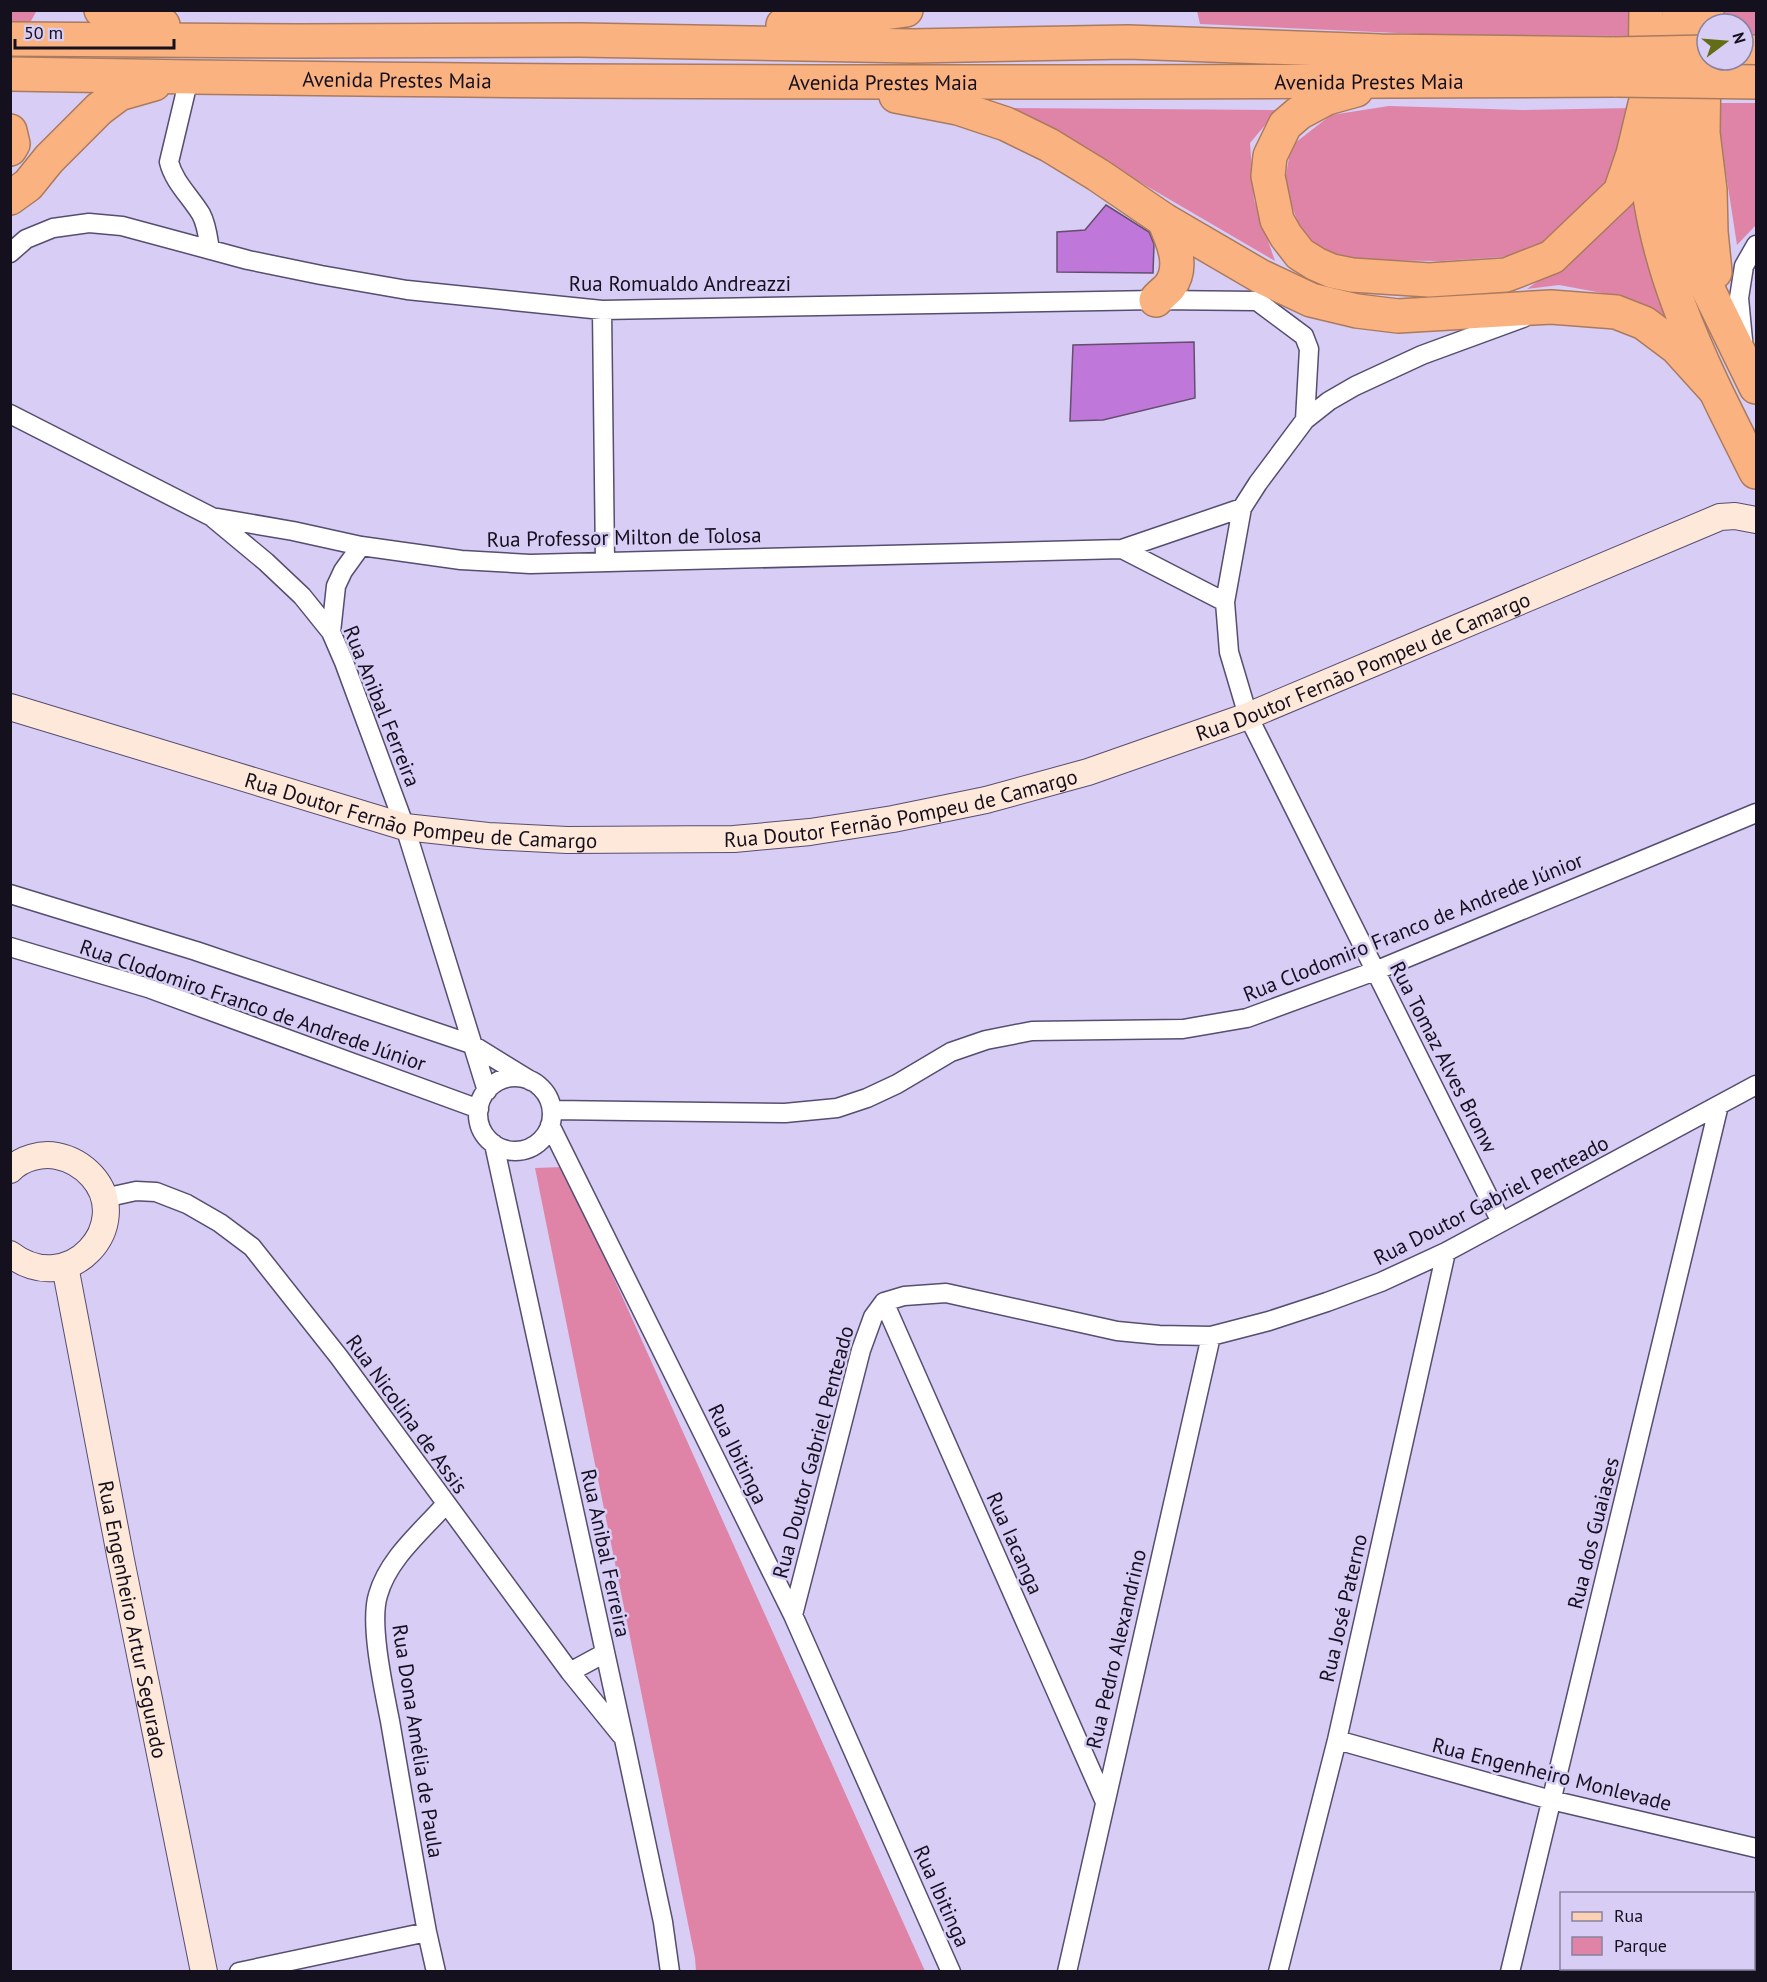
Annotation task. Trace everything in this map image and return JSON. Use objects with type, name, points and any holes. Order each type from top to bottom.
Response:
[{"type":"highway","points":[[101,10],[131,21],[234,30],[298,41]]},
{"type":"highway","points":[[580,40],[820,22],[906,10]]},
{"type":"highway","points":[[1646,10],[1645,143],[1655,221],[1684,321],[1714,389],[1756,472]]},
{"type":"highway","points":[[1679,10],[1673,114],[1676,167],[1686,225],[1704,281],[1751,375]]},
{"type":"highway","points":[[1707,10],[1703,134],[1710,190],[1714,262],[1722,321]]},
{"type":"highway","name":"Avenida Prestes Maia","points":[[10,39],[580,40],[914,46],[1128,42],[1381,51],[1616,67],[1756,82]]},
{"type":"highway","name":"Avenida Prestes Maia","points":[[10,74],[784,81],[1389,81],[1616,67],[1695,54]]},
{"type":"highway","points":[[10,198],[28,185],[92,116],[118,94],[187,77]]},
{"type":"highway","points":[[784,81],[907,97],[958,108],[1006,124],[1049,145],[1164,220],[1260,276],[1311,300],[1357,311],[1398,316],[1551,307],[1616,312],[1644,323],[1676,347],[1714,389]]},
{"type":"highway","points":[[1389,81],[1327,98],[1299,112],[1285,125],[1270,156],[1268,177],[1277,220],[1300,254],[1332,271],[1352,275],[1429,280],[1495,276],[1506,275],[1552,257],[1620,192],[1646,104]]},
{"type":"highway","points":[[10,131],[13,144],[10,149]]},
{"type":"highway","points":[[1156,300],[1171,284],[1177,268],[1176,250],[1164,220]]},
{"type":"street","points":[[187,77],[169,162],[172,172],[201,215],[207,229],[210,250]]},
{"type":"street","name":"Rua Romualdo Andreazzi","points":[[10,253],[26,239],[53,228],[89,223],[122,226],[248,260],[321,275],[407,290],[602,310],[1156,300],[1257,302],[1304,336],[1309,349],[1305,420]]},
{"type":"street","points":[[1751,375],[1739,298],[1744,266],[1756,245]]},
{"type":"street","name":"Rua Tomaz Alves Bronw","points":[[1501,1222],[1248,716],[1229,652],[1224,602],[1242,508],[1305,420],[1329,401],[1355,386],[1422,355],[1551,307]]},
{"type":"street","points":[[602,310],[605,562]]},
{"type":"street","name":"Rua Professor Milton de Tolosa","points":[[10,414],[212,517],[361,546],[461,560],[530,564],[1122,549],[1242,508]]},
{"type":"street","name":"Rua Doutor Fernão Pompeu de Camargo","points":[[10,706],[405,827],[488,836],[599,840],[734,839],[810,832],[893,819],[986,800],[1088,772],[1248,716],[1720,517],[1735,516],[1756,520]]},
{"type":"street","name":"Rua Anibal Ferreira","points":[[212,517],[266,562],[302,596],[332,632],[405,827],[487,1091]]},
{"type":"street","points":[[332,632],[336,586],[343,571],[361,546]]},
{"type":"street","name":"Rua Professor Milton de Tolosa","points":[[1122,549],[1224,602]]},
{"type":"street","name":"Rua Clodomiro Franco de Andrede Júnior","points":[[551,1118],[785,1113],[837,1108],[867,1098],[897,1084],[951,1052],[986,1040],[1032,1031],[1184,1029],[1247,1018],[1375,971],[1756,813]]},
{"type":"street","name":"Rua Clodomiro Franco de Andrede Júnior","points":[[10,894],[196,951],[471,1044],[531,1081]]},
{"type":"street","name":"Rua Clodomiro Franco de Andrede Júnior","points":[[10,947],[148,988],[479,1109]]},
{"type":"street","points":[[479,1109],[487,1091],[496,1083],[507,1078],[531,1081],[541,1088],[548,1098],[551,1118],[545,1136],[537,1144],[527,1150],[516,1151],[504,1150],[494,1144]]},
{"type":"street","name":"Rua Doutor Gabriel Penteado","points":[[793,1615],[861,1350],[873,1317],[884,1302],[904,1296],[946,1293],[1117,1331],[1211,1336],[1269,1321],[1381,1282],[1446,1252],[1756,1085]]},
{"type":"street","name":"Rua dos Guaiases","points":[[1510,1971],[1719,1105]]},
{"type":"street","name":"Rua Anibal Ferreira","points":[[479,1109],[481,1129],[494,1144],[624,1738],[663,1922],[670,1971]]},
{"type":"street","name":"Rua Ibitinga","points":[[551,1118],[793,1615],[951,1971]]},
{"type":"street","points":[[10,1170],[30,1158],[48,1155],[67,1158],[84,1167],[96,1181],[104,1198],[105,1216],[101,1235],[91,1251],[76,1262],[58,1269],[39,1269],[21,1263],[10,1254]]},
{"type":"street","name":"Rua Nicolina de Assis","points":[[104,1198],[136,1191],[156,1192],[187,1204],[220,1223],[252,1247],[339,1357],[570,1672],[624,1738]]},
{"type":"street","name":"Rua José Paterno","points":[[1278,1971],[1337,1740],[1446,1252]]},
{"type":"street","name":"Rua Engenheiro Artur Segurado","points":[[65,1266],[121,1560],[204,1971]]},
{"type":"street","name":"Rua Iacanga","points":[[884,1302],[1105,1802]]},
{"type":"street","name":"Rua Pedro Alexandrino","points":[[1068,1971],[1211,1336]]},
{"type":"street","name":"Rua Dona Amélia de Paula","points":[[436,1971],[427,1932],[381,1671],[375,1618],[377,1596],[386,1574],[398,1557],[446,1505]]},
{"type":"street","points":[[570,1672],[605,1653]]},
{"type":"street","name":"Rua Engenheiro Monlevade","points":[[1337,1740],[1551,1800],[1756,1848]]},
{"type":"street","points":[[239,1971],[427,1932]]},
{"type":"green space","points":[[11,11],[36,12],[27,28],[11,27]]},
{"type":"green space","points":[[1197,11],[1631,11],[1632,36],[1442,35],[1200,24]]},
{"type":"green space","points":[[1756,11],[1756,34],[1755,12],[1723,12]]},
{"type":"green space","points":[[1715,103],[1756,103],[1756,225],[1737,245]]},
{"type":"green space","points":[[1389,106],[1522,110],[1631,108],[1610,187],[1544,248],[1502,257],[1441,261],[1351,260],[1321,251],[1302,232],[1284,187],[1291,146],[1331,115]]},
{"type":"green space","points":[[1013,108],[1278,110],[1250,143],[1254,200],[1275,261]]},
{"type":"green space","points":[[1638,189],[1658,292],[1668,326],[1613,295],[1559,285],[1527,289],[1591,242]]},
{"type":"green space","points":[[564,1167],[925,1971],[696,1971],[535,1168]]},
{"type":"building","points":[[1106,205],[1149,232],[1154,244],[1153,273],[1057,272],[1057,232],[1085,230]]},
{"type":"building","points":[[1194,342],[1195,398],[1103,420],[1070,421],[1073,345]]}]
